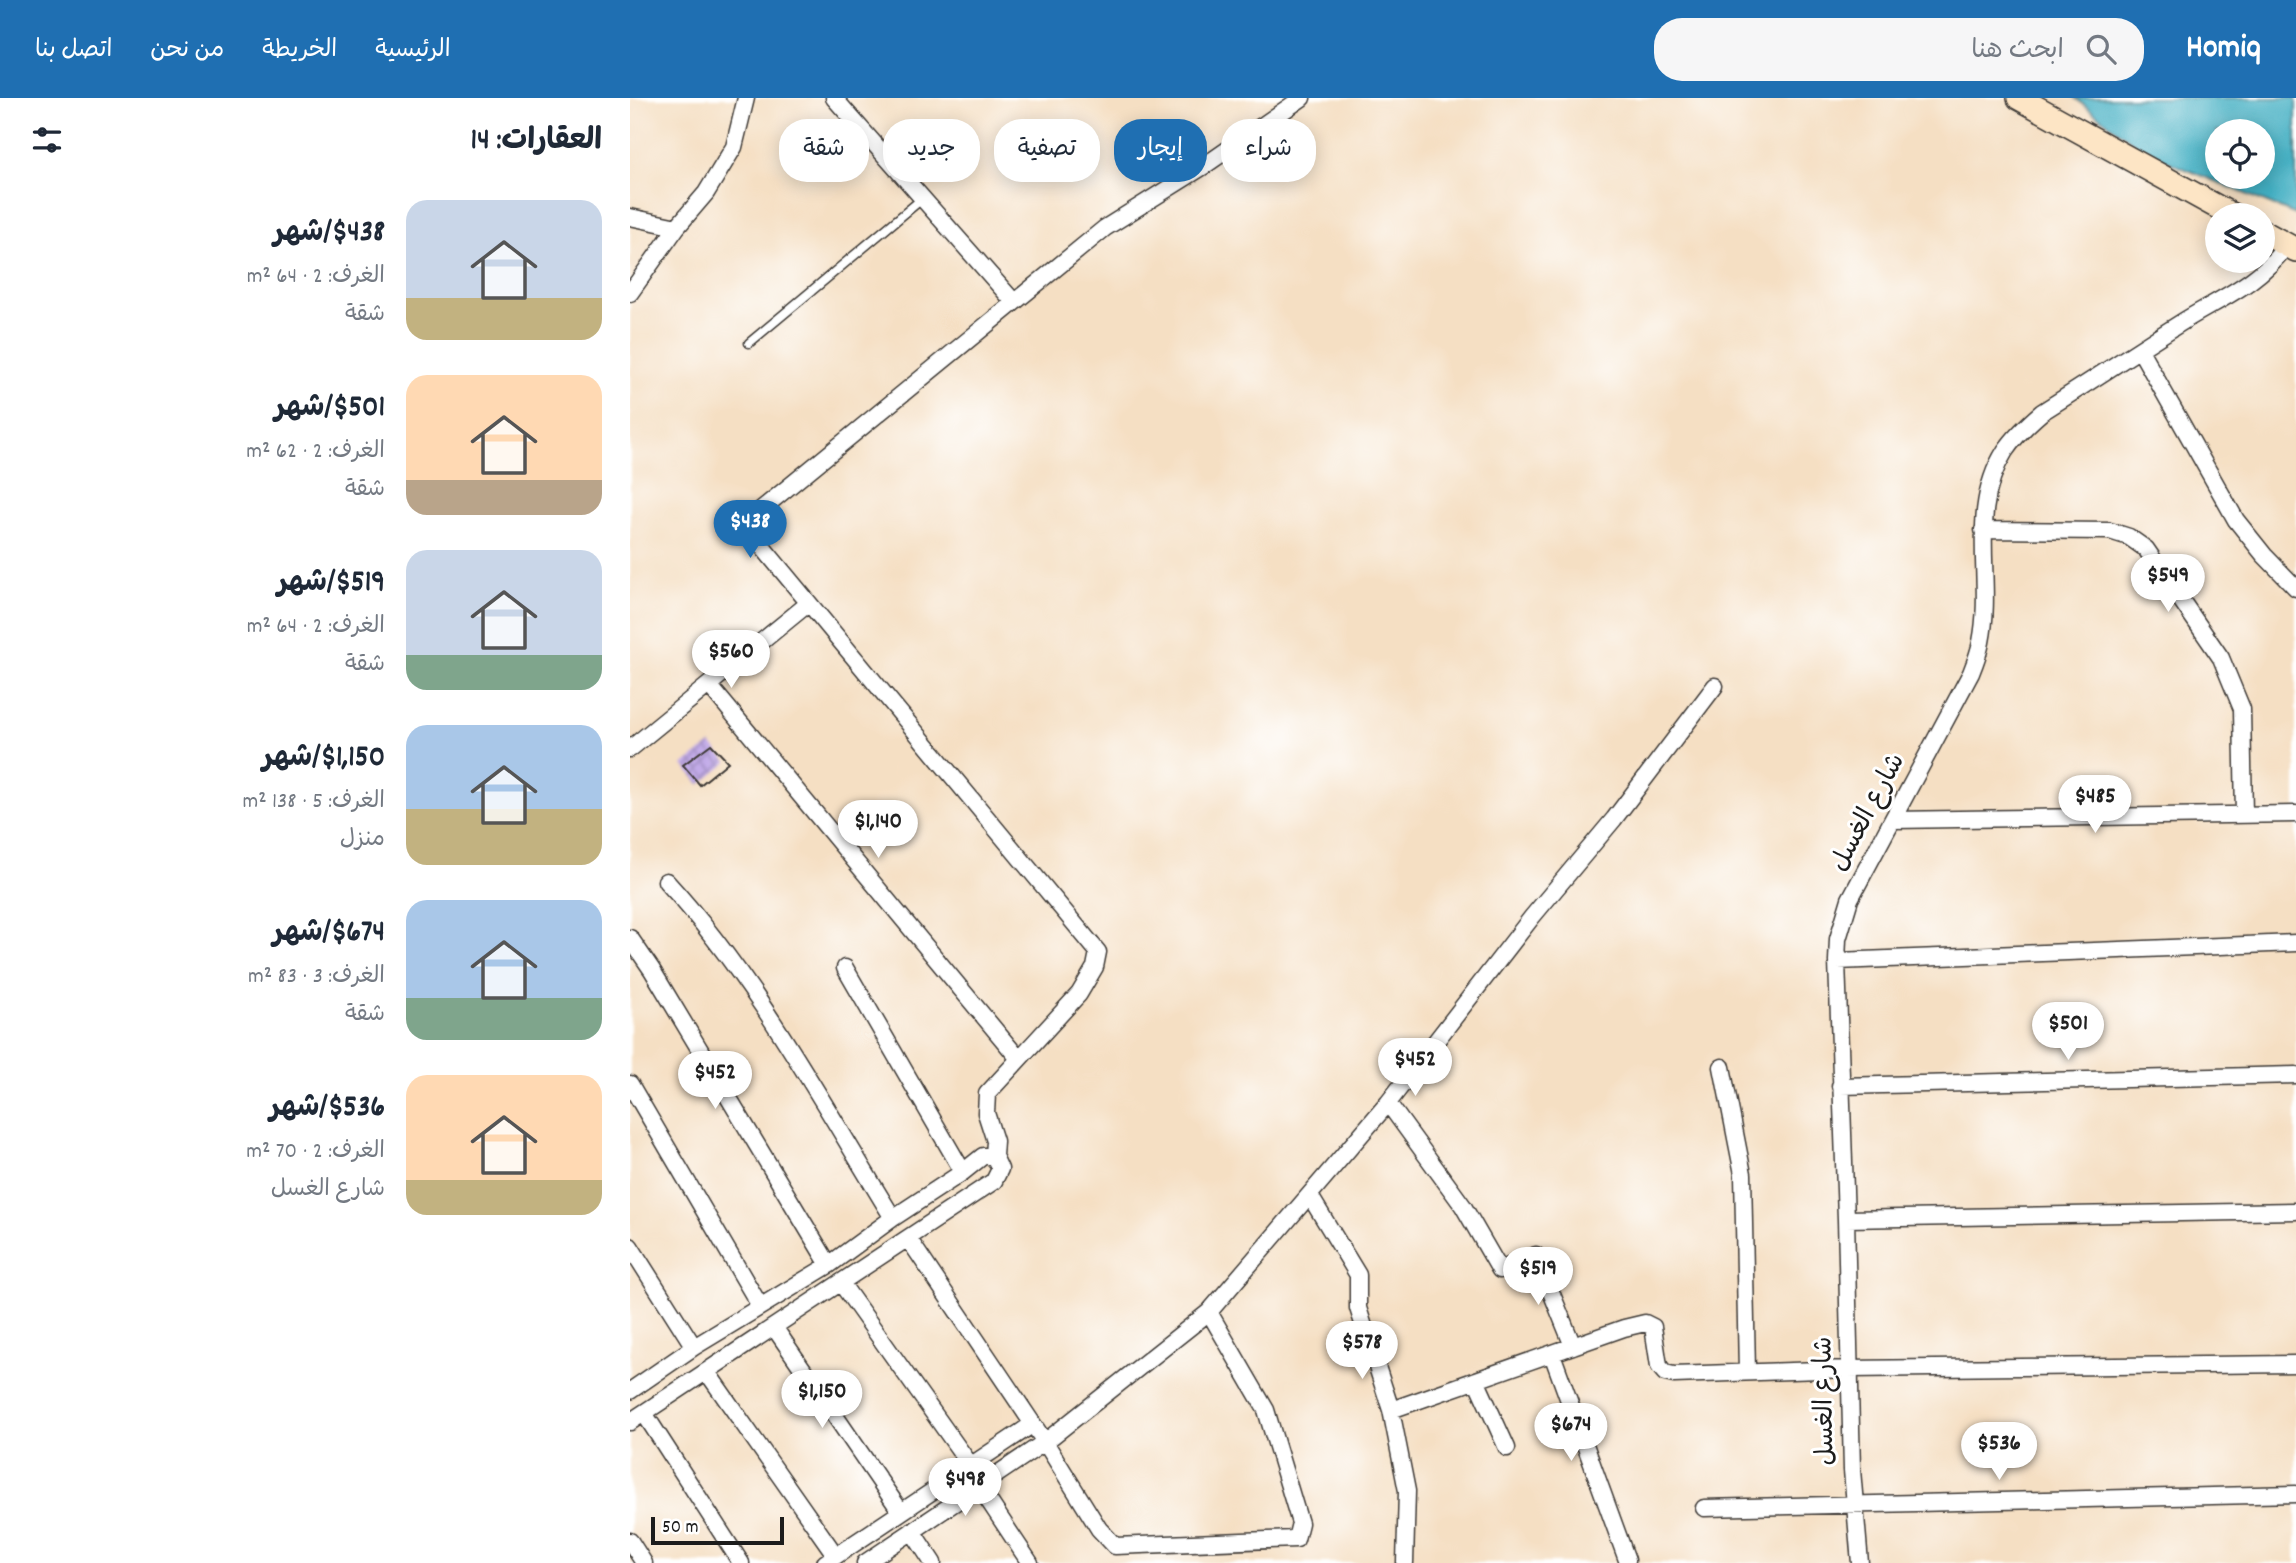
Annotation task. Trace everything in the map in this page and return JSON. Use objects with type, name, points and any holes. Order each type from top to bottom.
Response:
[{"type":"street","points":[[630,293],[677,227],[706,194],[734,147],[746,98]]},
{"type":"street","points":[[834,98],[1014,302]]},
{"type":"street","points":[[741,1563],[637,1418],[994,1181],[1000,1169],[994,1156],[995,1141],[986,1113],[987,1094],[1079,994],[1095,967],[1098,952],[760,544],[753,526],[758,512],[1105,228],[1204,166],[1302,98]]},
{"type":"street","points":[[2020,98],[2210,203]]},
{"type":"street","points":[[630,217],[677,227]]},
{"type":"street","points":[[2275,239],[2291,248]]},
{"type":"street","name":"شارع الغسل","points":[[1860,1563],[1852,1470],[1837,961],[1840,929],[1850,898],[1977,658],[1983,624],[1985,503],[1992,476],[2005,452],[2022,430],[2042,412],[2258,278],[2291,248]]},
{"type":"street","points":[[2140,350],[2236,520],[2264,555],[2296,588]]},
{"type":"street","points":[[1983,530],[2110,531],[2129,537],[2146,549],[2221,657],[2242,709],[2244,815]]},
{"type":"street","points":[[630,749],[809,603]]},
{"type":"street","points":[[709,685],[1019,1059]]},
{"type":"street","points":[[865,1563],[1045,1442],[1209,1312],[1388,1103],[1532,917],[1614,819],[1715,686]]},
{"type":"street","points":[[1893,820],[2296,814]]},
{"type":"street","points":[[666,881],[701,919],[757,998],[894,1218]]},
{"type":"street","points":[[630,938],[652,970],[829,1265]]},
{"type":"street","points":[[1837,961],[2296,943]]},
{"type":"street","points":[[845,968],[963,1172]]},
{"type":"street","points":[[1722,1067],[1743,1174],[1746,1372]]},
{"type":"street","points":[[1840,1086],[2296,1075]]},
{"type":"street","points":[[630,1084],[760,1307]]},
{"type":"street","points":[[1388,1103],[1463,1206],[1500,1270],[1536,1255],[1573,1346]]},
{"type":"street","points":[[630,1391],[694,1347],[829,1265],[983,1156],[994,1156]]},
{"type":"street","points":[[1310,1196],[1358,1275],[1358,1308],[1391,1410],[1407,1491],[1405,1563]]},
{"type":"street","points":[[1846,1219],[2296,1211]]},
{"type":"street","points":[[908,1238],[1045,1442],[1099,1529],[1115,1546],[1296,1539],[1300,1523],[1266,1410],[1209,1312]]},
{"type":"street","points":[[630,1246],[694,1347]]},
{"type":"street","points":[[841,1283],[971,1466]]},
{"type":"street","points":[[1391,1410],[1645,1323],[1653,1326],[1659,1366],[1664,1373],[2296,1364]]},
{"type":"street","points":[[774,1327],[901,1512]]},
{"type":"street","points":[[1552,1354],[1627,1560]]},
{"type":"street","points":[[707,1371],[830,1559],[1033,1424]]},
{"type":"street","points":[[1476,1380],[1507,1448]]},
{"type":"street","points":[[979,1486],[1030,1563]]},
{"type":"street","points":[[1704,1507],[2296,1494]]},
{"type":"street","points":[[912,1531],[933,1563]]},
{"type":"street","points":[[630,1541],[644,1563]]},
{"type":"lane","points":[[749,343],[923,198]]},
{"type":"water","points":[[2075,98],[2296,98],[2296,215],[2275,206],[2275,203],[2267,203],[2234,189],[2275,189],[2275,119],[2205,119],[2205,177],[2147,153]]},
{"type":"building","points":[[711,744],[728,762],[700,785],[683,765]]}]
